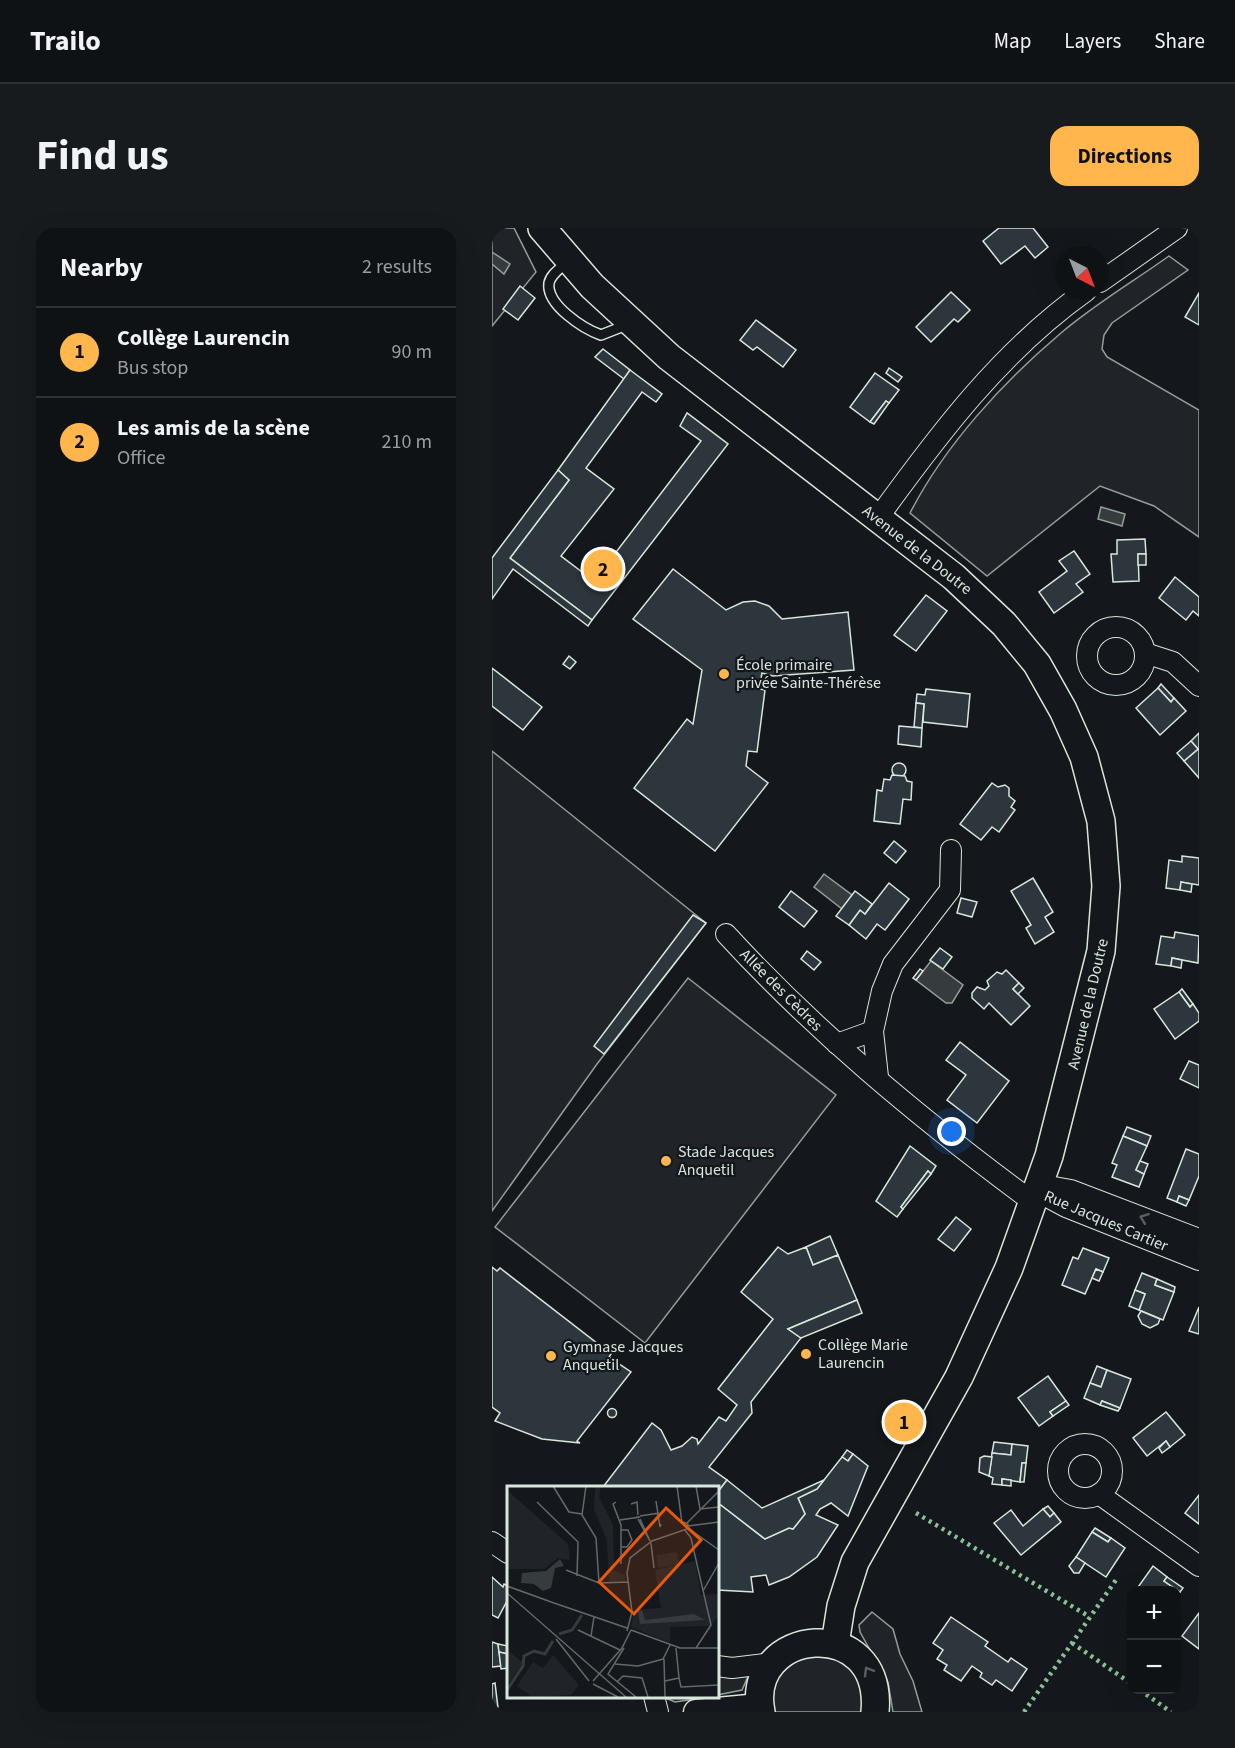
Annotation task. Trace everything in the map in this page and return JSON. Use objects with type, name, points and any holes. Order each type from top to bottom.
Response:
[{"type":"main road","name":"Avenue de la Doutre","points":[[542,228],[569,260],[631,323],[705,387],[964,585],[1004,624],[1037,664],[1076,737],[1096,798],[1106,865],[1106,906],[1101,951],[1062,1110],[1038,1192],[1009,1268],[959,1377],[855,1562],[843,1599],[835,1644]]},
{"type":"main road","points":[[760,1709],[760,1690],[772,1663],[786,1650],[819,1641],[852,1651],[864,1664],[873,1679],[877,1696],[875,1712]]},
{"type":"street","points":[[1109,276],[1178,228]]},
{"type":"street","points":[[878,518],[946,426],[994,372],[1033,334],[1075,300]]},
{"type":"street","points":[[1145,653],[1173,662],[1199,686]]},
{"type":"street","points":[[878,1077],[873,1031],[882,991],[893,964],[950,890],[951,850]]},
{"type":"street","name":"Allée des Cèdres","points":[[726,934],[763,974],[837,1044],[878,1077],[911,1110],[1022,1194],[1038,1192]]},
{"type":"street","name":"Allée des Cèdres","points":[[837,1044],[873,1031]]},
{"type":"street","name":"Rue Jacques Cartier","points":[[1038,1192],[1054,1187],[1071,1190],[1199,1239]]},
{"type":"street","name":"Rue Jacques Cartier","points":[[1038,1192],[1066,1207],[1199,1260]]},
{"type":"street","points":[[1099,1494],[1199,1566]]},
{"type":"street","points":[[492,1542],[507,1552]]},
{"type":"street","points":[[718,1666],[732,1668],[772,1663]]},
{"type":"street","points":[[654,1697],[658,1712]]},
{"type":"street","points":[[696,1712],[760,1709]]},
{"type":"lane","points":[[569,260],[553,276],[549,284],[553,298],[563,310],[585,328],[601,335],[631,323]]},
{"type":"shaded area","points":[[492,228],[514,228],[536,272],[492,326]]},
{"type":"shaded area","points":[[492,252],[510,264],[504,274],[492,264]]},
{"type":"shaded area","points":[[1169,256],[1188,270],[1112,323],[1104,335],[1102,349],[1107,357],[1199,410],[1199,537],[1154,506],[1100,486],[987,576],[910,513],[940,463],[997,394],[1039,352],[1074,322],[1104,300],[1109,300],[1109,297]]},
{"type":"shaded area","points":[[1101,507],[1125,514],[1122,526],[1098,519]]},
{"type":"shaded area","points":[[492,751],[706,923],[597,1064],[492,1211]]},
{"type":"shaded area","points":[[824,874],[852,895],[842,909],[814,887]]},
{"type":"shaded area","points":[[931,961],[963,985],[952,1003],[946,1003],[916,980]]},
{"type":"shaded area","name":"Stade Jacques Anquetil","points":[[688,978],[836,1095],[645,1343],[495,1227]]},
{"type":"shaded area","points":[[872,1612],[893,1629],[922,1712],[893,1712],[888,1682],[860,1632],[859,1625]]},
{"type":"shaded area","points":[[806,1655],[834,1659],[851,1667],[859,1684],[863,1712],[773,1712],[774,1691],[779,1678],[783,1672]]},
{"type":"shaded area","points":[[718,1673],[749,1674],[742,1690],[718,1695]]},
{"type":"shaded area","points":[[663,1697],[709,1697],[675,1702]]},
{"type":"building","points":[[999,228],[1033,228],[1048,247],[1035,258],[1025,246],[1001,264],[983,241]]},
{"type":"building","points":[[520,286],[535,298],[518,320],[503,309]]},
{"type":"building","points":[[951,292],[970,310],[958,322],[954,319],[931,342],[916,327]]},
{"type":"building","points":[[1199,293],[1199,325],[1185,317]]},
{"type":"building","points":[[756,320],[796,350],[783,367],[757,347],[753,350],[740,340]]},
{"type":"building","points":[[603,349],[630,370],[624,379],[595,357]]},
{"type":"building","points":[[889,368],[902,377],[898,382],[886,373]]},
{"type":"building","points":[[630,370],[662,394],[656,402],[642,392],[586,468],[614,489],[561,556],[594,581],[701,441],[680,426],[687,413],[728,444],[592,620],[510,558],[569,480],[558,470]]},
{"type":"building","points":[[875,373],[899,390],[889,403],[886,401],[870,422],[850,407]]},
{"type":"building","points":[[886,401],[889,403],[874,424],[870,422]]},
{"type":"building","points":[[558,470],[569,480],[510,558],[592,620],[588,626],[513,569],[492,599],[492,558]]},
{"type":"building","points":[[1145,539],[1146,554],[1138,554],[1139,581],[1113,582],[1111,554],[1117,554],[1117,540]]},
{"type":"building","points":[[1074,551],[1090,574],[1076,584],[1083,592],[1054,613],[1039,592],[1067,571],[1059,561]]},
{"type":"building","points":[[1138,554],[1146,554],[1146,565],[1138,565]]},
{"type":"building","points":[[673,569],[726,610],[743,602],[755,601],[769,606],[782,619],[848,612],[854,670],[773,676],[762,673],[759,689],[765,690],[757,752],[748,751],[746,766],[768,783],[715,851],[634,788],[687,719],[693,724],[702,670],[633,619]]},
{"type":"building","points":[[1175,577],[1199,597],[1199,616],[1193,611],[1186,620],[1159,598]]},
{"type":"building","points":[[926,595],[947,611],[916,651],[894,635]]},
{"type":"building","points":[[569,656],[576,662],[570,669],[563,664]]},
{"type":"building","points":[[492,668],[542,707],[523,730],[492,706]]},
{"type":"building","points":[[1161,684],[1174,698],[1171,702],[1158,688]]},
{"type":"building","points":[[1158,688],[1171,702],[1174,698],[1186,711],[1160,735],[1136,708]]},
{"type":"building","points":[[926,689],[970,694],[967,727],[923,722],[924,704],[916,703],[917,694],[925,695]]},
{"type":"building","points":[[916,703],[924,704],[922,728],[914,727]]},
{"type":"building","points":[[899,726],[922,728],[921,747],[898,744]]},
{"type":"building","points":[[1199,733],[1199,778],[1184,761],[1198,749],[1191,741]]},
{"type":"building","points":[[1191,741],[1198,749],[1184,761],[1177,753]]},
{"type":"building","points":[[899,763],[904,765],[906,770],[904,775],[899,777],[894,775],[892,770],[894,765]]},
{"type":"building","points":[[892,775],[905,776],[907,781],[912,782],[911,800],[903,799],[900,824],[874,821],[877,790],[882,791],[884,779],[890,780]]},
{"type":"building","points":[[992,783],[998,787],[1005,785],[1009,788],[1009,796],[1015,801],[1011,807],[1015,810],[999,832],[992,827],[981,840],[960,824]]},
{"type":"building","points":[[894,841],[906,851],[896,863],[884,853]]},
{"type":"building","points":[[1182,856],[1199,858],[1199,885],[1181,882],[1180,890],[1166,888],[1169,860],[1182,862]]},
{"type":"building","points":[[1033,878],[1053,912],[1045,917],[1054,932],[1035,944],[1026,928],[1031,925],[1011,891]]},
{"type":"building","points":[[1181,882],[1192,884],[1191,892],[1180,890]]},
{"type":"building","points":[[889,883],[909,899],[885,930],[877,924],[866,939],[849,925],[860,910],[865,914]]},
{"type":"building","points":[[791,891],[817,911],[804,927],[779,907]]},
{"type":"building","points":[[855,891],[872,904],[865,914],[860,910],[849,925],[836,916]]},
{"type":"building","points":[[961,898],[977,902],[972,917],[957,913]]},
{"type":"building","points":[[693,915],[706,923],[604,1054],[594,1046]]},
{"type":"building","points":[[1175,932],[1199,936],[1198,963],[1172,958],[1171,966],[1156,964],[1161,936],[1174,938]]},
{"type":"building","points":[[940,948],[952,957],[943,969],[930,960]]},
{"type":"building","points":[[807,951],[821,962],[814,970],[801,959]]},
{"type":"building","points":[[1172,958],[1182,960],[1181,968],[1171,966]]},
{"type":"building","points":[[920,969],[923,971],[916,980],[913,978]]},
{"type":"building","points":[[1006,970],[1019,983],[1013,989],[1030,1006],[1011,1025],[989,1003],[984,1009],[972,998],[972,993],[977,987],[985,990],[989,986],[987,981],[997,972],[1002,974]]},
{"type":"building","points":[[1019,983],[1024,988],[1018,994],[1013,989]]},
{"type":"building","points":[[1182,989],[1193,1004],[1190,1007],[1179,992]]},
{"type":"building","points":[[1179,992],[1190,1007],[1193,1004],[1199,1013],[1199,1021],[1175,1039],[1154,1009]]},
{"type":"building","points":[[960,1042],[1009,1081],[977,1123],[947,1100],[966,1075],[946,1060]]},
{"type":"building","points":[[1189,1061],[1199,1065],[1199,1088],[1180,1079]]},
{"type":"building","points":[[1127,1127],[1151,1136],[1147,1146],[1123,1136]]},
{"type":"building","points":[[1123,1136],[1147,1146],[1136,1170],[1144,1174],[1139,1187],[1112,1177],[1117,1165],[1112,1163]]},
{"type":"building","points":[[910,1146],[936,1166],[931,1174],[928,1171],[901,1207],[903,1209],[897,1217],[876,1201]]},
{"type":"building","points":[[1186,1149],[1199,1154],[1199,1176],[1189,1200],[1179,1196],[1177,1202],[1167,1198]]},
{"type":"building","points":[[1140,1161],[1148,1164],[1144,1174],[1136,1170]]},
{"type":"building","points":[[928,1171],[931,1174],[903,1209],[901,1207]]},
{"type":"building","points":[[1179,1196],[1189,1200],[1186,1206],[1177,1202]]},
{"type":"building","points":[[956,1217],[971,1229],[954,1251],[938,1239]]},
{"type":"building","points":[[830,1236],[838,1255],[813,1265],[806,1247]]},
{"type":"building","points":[[778,1247],[788,1254],[806,1247],[813,1265],[838,1255],[857,1300],[788,1329],[801,1338],[751,1402],[752,1413],[709,1467],[727,1480],[718,1492],[718,1486],[604,1486],[652,1423],[661,1430],[671,1450],[682,1446],[692,1437],[697,1439],[698,1444],[719,1417],[726,1421],[737,1405],[718,1389],[773,1319],[741,1292]]},
{"type":"building","points":[[1083,1248],[1109,1258],[1103,1272],[1096,1269],[1085,1294],[1062,1285],[1073,1257],[1078,1259]]},
{"type":"building","name":"Gymnase Jacques Anquetil","points":[[492,1267],[497,1271],[500,1268],[611,1354],[609,1357],[631,1372],[577,1441],[580,1443],[542,1439],[495,1421],[500,1413],[492,1407]]},
{"type":"building","points":[[1096,1269],[1103,1272],[1099,1281],[1092,1278]]},
{"type":"building","points":[[1142,1273],[1157,1279],[1155,1285],[1174,1292],[1163,1320],[1139,1310],[1145,1294],[1135,1290]]},
{"type":"building","points":[[1157,1279],[1175,1287],[1174,1292],[1155,1285]]},
{"type":"building","points":[[1135,1290],[1145,1294],[1139,1310],[1129,1306]]},
{"type":"building","points":[[857,1300],[862,1313],[801,1338],[788,1329]]},
{"type":"building","points":[[1199,1307],[1199,1334],[1189,1331]]},
{"type":"building","points":[[1141,1311],[1160,1319],[1158,1324],[1150,1328],[1142,1324],[1138,1316]]},
{"type":"building","points":[[1097,1366],[1107,1370],[1101,1387],[1090,1383]]},
{"type":"building","points":[[1107,1370],[1131,1379],[1120,1408],[1102,1401],[1100,1405],[1084,1398],[1090,1383],[1101,1387]]},
{"type":"building","points":[[1048,1376],[1066,1401],[1050,1412],[1053,1416],[1039,1426],[1018,1398]]},
{"type":"building","points":[[1066,1401],[1069,1405],[1053,1416],[1050,1412]]},
{"type":"building","points":[[1102,1401],[1120,1408],[1118,1411],[1100,1405]]},
{"type":"building","points":[[612,1409],[616,1413],[612,1417],[608,1413]]},
{"type":"building","points":[[1166,1412],[1185,1435],[1170,1447],[1166,1441],[1147,1456],[1133,1438]]},
{"type":"building","points":[[1166,1441],[1170,1447],[1162,1453],[1159,1448]]},
{"type":"building","points":[[994,1442],[1012,1444],[1011,1455],[992,1453]]},
{"type":"building","points":[[1012,1444],[1028,1446],[1026,1463],[1022,1463],[1020,1482],[1002,1479],[1002,1485],[992,1484],[993,1478],[989,1476],[992,1453],[1011,1455]]},
{"type":"building","points":[[847,1450],[853,1454],[848,1461],[842,1457]]},
{"type":"building","points":[[853,1454],[868,1466],[848,1516],[831,1503],[820,1509],[816,1515],[838,1525],[817,1557],[789,1577],[769,1585],[766,1575],[751,1577],[753,1592],[718,1590],[718,1503],[765,1539],[789,1528],[793,1529],[805,1514],[798,1498],[817,1489],[842,1457],[848,1461]]},
{"type":"building","points":[[992,1457],[989,1476],[979,1472],[980,1458]]},
{"type":"building","points":[[1022,1463],[1026,1463],[1024,1482],[1020,1482]]},
{"type":"building","points":[[1002,1479],[1011,1480],[1011,1486],[1002,1485]]},
{"type":"building","points":[[727,1480],[762,1508],[824,1480],[817,1489],[798,1498],[805,1514],[793,1529],[789,1528],[765,1539],[718,1503],[718,1492]]},
{"type":"building","points":[[1199,1495],[1199,1524],[1185,1513]]},
{"type":"building","points":[[1048,1506],[1054,1513],[1050,1517],[1043,1509]]},
{"type":"building","points":[[1043,1509],[1050,1517],[1054,1513],[1061,1522],[1021,1555],[994,1523],[1011,1510],[1023,1526]]},
{"type":"building","points":[[1095,1528],[1111,1538],[1108,1542],[1092,1532]]},
{"type":"building","points":[[1092,1532],[1108,1542],[1111,1538],[1125,1548],[1106,1577],[1076,1557]]},
{"type":"building","points":[[1076,1557],[1085,1563],[1079,1573],[1074,1573],[1069,1566]]},
{"type":"building","points":[[1153,1566],[1167,1577],[1164,1581],[1171,1586],[1139,1586]]},
{"type":"building","points":[[492,1577],[503,1587],[504,1584],[507,1586],[507,1601],[498,1618],[492,1615]]},
{"type":"building","points":[[1167,1577],[1180,1586],[1171,1586],[1164,1581]]},
{"type":"building","points":[[1199,1613],[1199,1649],[1182,1636]]},
{"type":"building","points":[[951,1617],[988,1642],[985,1646],[1008,1662],[1011,1658],[1027,1669],[1012,1691],[996,1680],[992,1685],[980,1677],[982,1673],[972,1666],[961,1681],[944,1670],[947,1665],[937,1659],[943,1650],[933,1643]]},
{"type":"building","points":[[492,1642],[498,1644],[501,1666],[492,1667]]},
{"type":"building","points":[[498,1644],[507,1646],[507,1654],[499,1652]]},
{"type":"building","points":[[499,1652],[507,1654],[507,1668],[501,1669]]},
{"type":"building","points":[[495,1683],[498,1708],[492,1709],[492,1684]]},
{"type":"hedge","points":[[916,1513],[1090,1617]]},
{"type":"hedge","points":[[1024,1712],[1118,1577]]},
{"type":"hedge","points":[[1072,1643],[1127,1681]]},
{"type":"hedge","points":[[1146,1694],[1171,1712]]},
{"type":"place","name":"Les amis de la scène","points":[[603,569]]},
{"type":"place","name":"École primaire privée Sainte-Thérèse","points":[[724,674]]},
{"type":"place","name":"Stade Jacques Anquetil","points":[[666,1161]]},
{"type":"place","name":"Collège Marie Laurencin","points":[[806,1354]]},
{"type":"place","name":"Gymnase Jacques Anquetil","points":[[551,1356]]},
{"type":"place","name":"Collège Laurencin","points":[[904,1422]]}]
